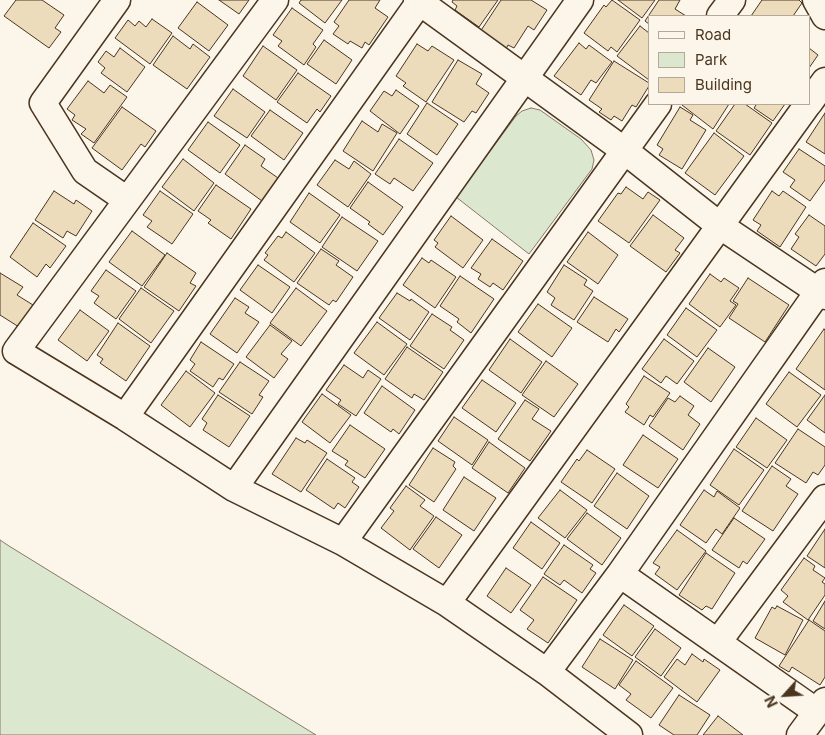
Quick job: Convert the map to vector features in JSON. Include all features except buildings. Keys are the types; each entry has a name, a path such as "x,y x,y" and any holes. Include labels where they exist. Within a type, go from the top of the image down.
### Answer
{"street":[{"path":"118,0 43,103 85,171 127,200"},
{"path":"275,0 16,351 125,417 234,488 343,542 447,603 547,672 629,735"},
{"path":"234,488 580,0"},
{"path":"721,15 732,0"},
{"path":"816,0 825,16"},
{"path":"125,417 419,1 625,151 719,225 823,290 620,574 547,672"},
{"path":"810,100 825,81"},
{"path":"343,542 657,105"},
{"path":"447,603 807,105"},
{"path":"718,642 825,498"},
{"path":"620,574 718,642 821,707 800,735"}],"green space":[{"path":"531,108 540,110 581,139 591,150 594,160 592,169 529,254 456,197 516,116 522,111"},
{"path":"0,540 9,546 316,735 0,735"}]}
